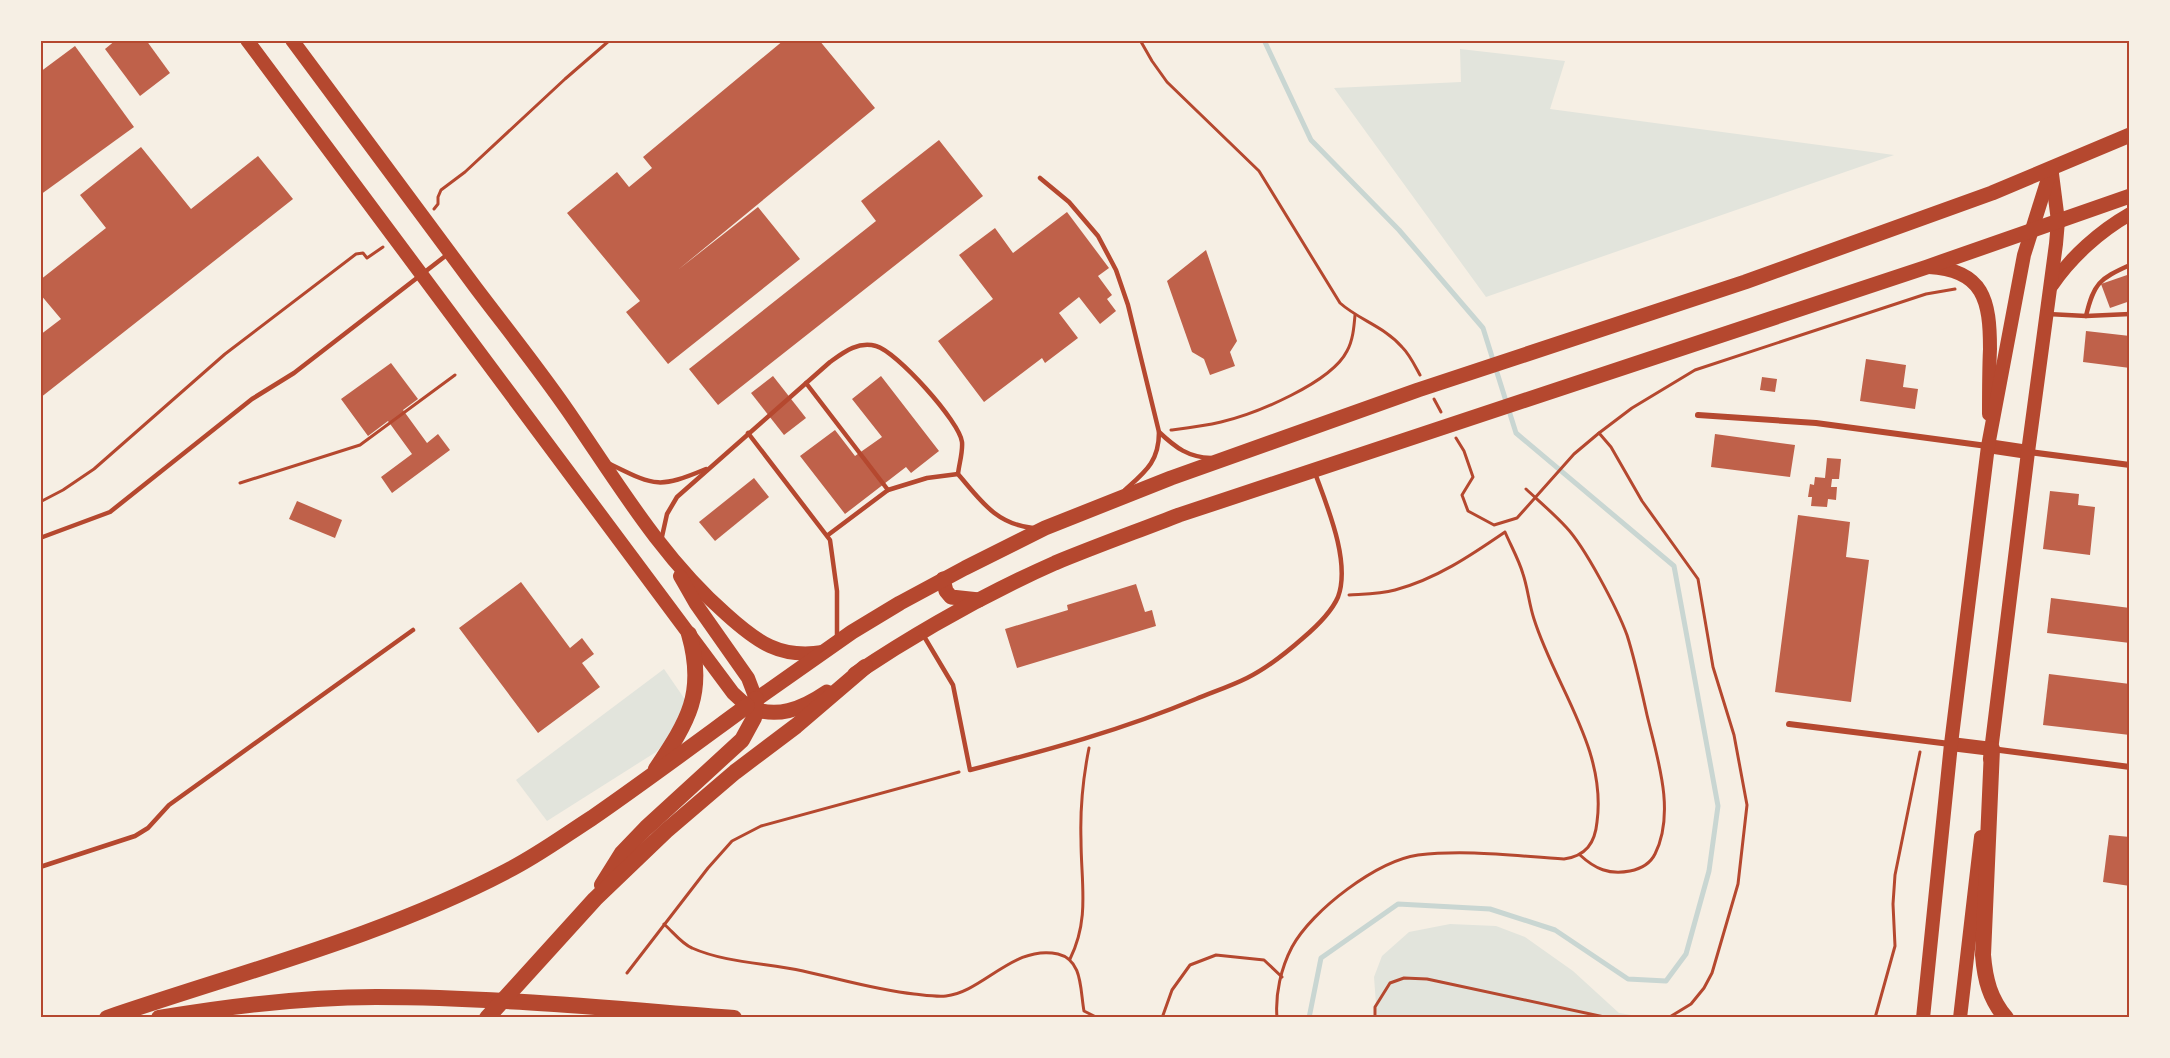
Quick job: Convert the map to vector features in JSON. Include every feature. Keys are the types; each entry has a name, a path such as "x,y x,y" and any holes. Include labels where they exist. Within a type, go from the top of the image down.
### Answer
{"highway":[{"path":"107,1017 321,949 446,900 507,872 540,853 651,777 829,648 943,579 1045,528 1228,457 1418,390 1745,282 1997,191 2130,135"},
{"path":"753,705 781,713 799,708 921,632 979,600 1077,554 1179,515 1927,267 2130,196"},
{"path":"943,579 946,591 951,597 979,600"},
{"path":"651,777 680,734 693,704 695,666 689,633"},
{"path":"487,1017 595,899 687,813 865,667"},
{"path":"595,899 604,880 622,853 668,806 742,740 753,705"},
{"path":"1992,749 1984,963 1988,989 1994,1002 2006,1017"},
{"path":"159,1017 308,999 374,997 472,1000 734,1017"}],"main road":[{"path":"247,40 733,693 753,705"},
{"path":"292,40 568,411 673,560 693,583 726,614 766,644 789,653 803,654 829,648"},
{"path":"1960,1017 2058,221 2051,169"},
{"path":"1923,1017 1951,744 1988,446 2024,255 2051,169"},
{"path":"2050,289 2080,252 2130,214"},
{"path":"1927,267 1948,268 1963,274 1975,283 1985,301 1990,330 1988,446"},
{"path":"1988,446 2028,452"},
{"path":"673,560 696,604 751,683 753,705"},
{"path":"1951,744 1992,749"}],"street":[{"path":"1698,415 1816,423 1988,446"},
{"path":"2028,452 2130,465"},
{"path":"1789,724 1951,744"},
{"path":"1992,749 2130,767"}],"lane":[{"path":"1040,178 1069,202 1098,236 1116,270 1128,305 1160,432 1159,448 1151,464 1114,501"},
{"path":"40,538 110,512 252,399 294,373 450,252"},
{"path":"2086,316 2099,282 2107,275 2130,265"},
{"path":"2046,314 2086,316 2130,314"},
{"path":"661,543 667,514 673,502 806,382 848,349 860,345 877,346 908,367 949,418 962,440 958,474 986,506 1001,519 1021,526 1045,528"},
{"path":"806,382 888,490"},
{"path":"1160,432 1180,451 1191,456 1228,457"},
{"path":"748,433 828,535 834,558 838,615 829,648"},
{"path":"600,459 650,483 682,479 709,468"},
{"path":"921,632 953,685 970,770 1092,737 1166,712 1247,678 1283,655 1316,627 1338,596 1341,554 1333,521 1315,471"},
{"path":"828,535 888,490 927,478 958,474"},
{"path":"40,867 135,836 148,828 170,805 413,630"}],"path":[{"path":"431,211 438,204 441,190 465,172 610,40"},
{"path":"1140,40 1167,82 1258,171 1340,303 1355,315 1352,337 1347,351 1327,374 1306,387 1256,410 1222,422 1160,432"},
{"path":"40,502 94,469 225,354 356,254 363,253 368,258 385,245"},
{"path":"1532,502 1574,454 1599,433 1632,408 1695,370 1926,294 1960,289"},
{"path":"240,483 360,445 455,375"},
{"path":"1599,433 1611,447 1642,501 1698,579 1713,667 1734,735 1748,805 1738,884 1712,973 1691,1004 1668,1017"},
{"path":"1526,489 1568,529 1600,580 1626,634 1641,686 1663,793 1663,826 1655,855 1647,864 1622,873 1605,871 1594,867 1580,855"},
{"path":"1277,1017 1277,991 1292,946 1325,908 1348,888 1380,868 1415,856 1452,852 1564,859 1580,855 1587,850 1596,832 1599,804 1596,771 1574,710 1534,619 1523,574 1505,532 1461,562 1430,578 1393,591 1338,596"},
{"path":"1070,959 1082,928 1084,907 1081,840 1082,795 1092,737"},
{"path":"1875,1017 1895,946 1893,904 1895,875 1922,740"},
{"path":"627,973 708,868 732,841 761,826 843,802 970,770"},
{"path":"664,924 690,948 716,955 802,971 894,992 933,996 963,992 1017,960 1037,954 1057,954 1070,959 1078,968 1084,1011 1098,1017"},
{"path":"1162,1017 1172,990 1190,965 1216,955 1264,960 1282,976"},
{"path":"1375,1017 1375,1007 1390,983 1404,978 1427,979 1609,1017"}],"shaded area":[{"path":"1460,49 1565,61 1550,109 1894,155 1486,297 1334,88 1461,82"},
{"path":"664,669 686,701 675,732 656,752 547,821 516,780"},
{"path":"1450,924 1496,926 1525,937 1573,971 1619,1013 1644,1017 1377,1017 1374,977 1382,956 1409,932"}],"building":[{"path":"116,40 146,40 170,73 140,96 105,49"},
{"path":"784,40 819,40 875,108 679,269 758,207 800,259 668,364 626,312 640,301 567,213 617,172 629,187 652,168 643,157"},
{"path":"75,46 134,127 40,195 40,72"},
{"path":"939,140 983,196 718,405 689,369 876,221 861,201"},
{"path":"141,147 191,209 258,156 293,199 40,398 40,335 61,319 40,294 40,280 106,228 80,195"},
{"path":"1067,212 1109,268 1098,276 1112,295 1107,299 1116,311 1100,324 1079,297 1059,313 1078,338 1045,363 1042,358 984,402 938,341 993,299 959,255 995,228 1013,253"},
{"path":"1206,250 1237,341 1230,352 1235,366 1210,375 1204,359 1192,352 1167,281"},
{"path":"2130,274 2130,301 2110,308 2101,284"},
{"path":"2086,331 2130,336 2130,368 2083,362"},
{"path":"1866,359 1906,365 1903,387 1918,389 1915,409 1860,401"},
{"path":"391,363 418,399 403,410 427,443 438,434 450,450 392,493 381,477 412,454 388,421 368,436 341,399"},
{"path":"773,376 806,418 784,435 751,393"},
{"path":"881,376 939,451 911,473 906,467 845,514 800,456 835,430 855,456 882,437 852,399"},
{"path":"1762,377 1777,379 1775,392 1760,390"},
{"path":"1715,434 1795,445 1790,477 1711,467"},
{"path":"1827,458 1841,459 1839,479 1832,479 1831,487 1837,487 1836,500 1828,499 1827,507 1811,506 1812,497 1808,497 1810,484 1814,485 1815,477 1825,478"},
{"path":"754,478 769,497 715,541 699,522"},
{"path":"2050,491 2079,494 2078,505 2095,507 2090,555 2043,549"},
{"path":"297,501 342,520 335,538 289,519"},
{"path":"1798,515 1850,522 1846,557 1869,560 1851,702 1775,692"},
{"path":"521,582 570,648 582,638 594,654 582,663 600,687 538,733 459,628"},
{"path":"1136,584 1145,612 1152,610 1156,626 1017,668 1005,629 1068,610 1067,605"},
{"path":"2051,598 2130,608 2130,643 2047,633"},
{"path":"2049,674 2130,684 2130,735 2043,725"},
{"path":"2109,835 2130,837 2130,886 2103,882"}],"waterway":[{"path":"1264,40 1311,140 1399,230 1483,328 1516,433 1674,566 1718,806 1709,871 1686,954 1666,981 1628,979 1555,930 1490,909 1398,904 1321,958 1309,1018"}]}
